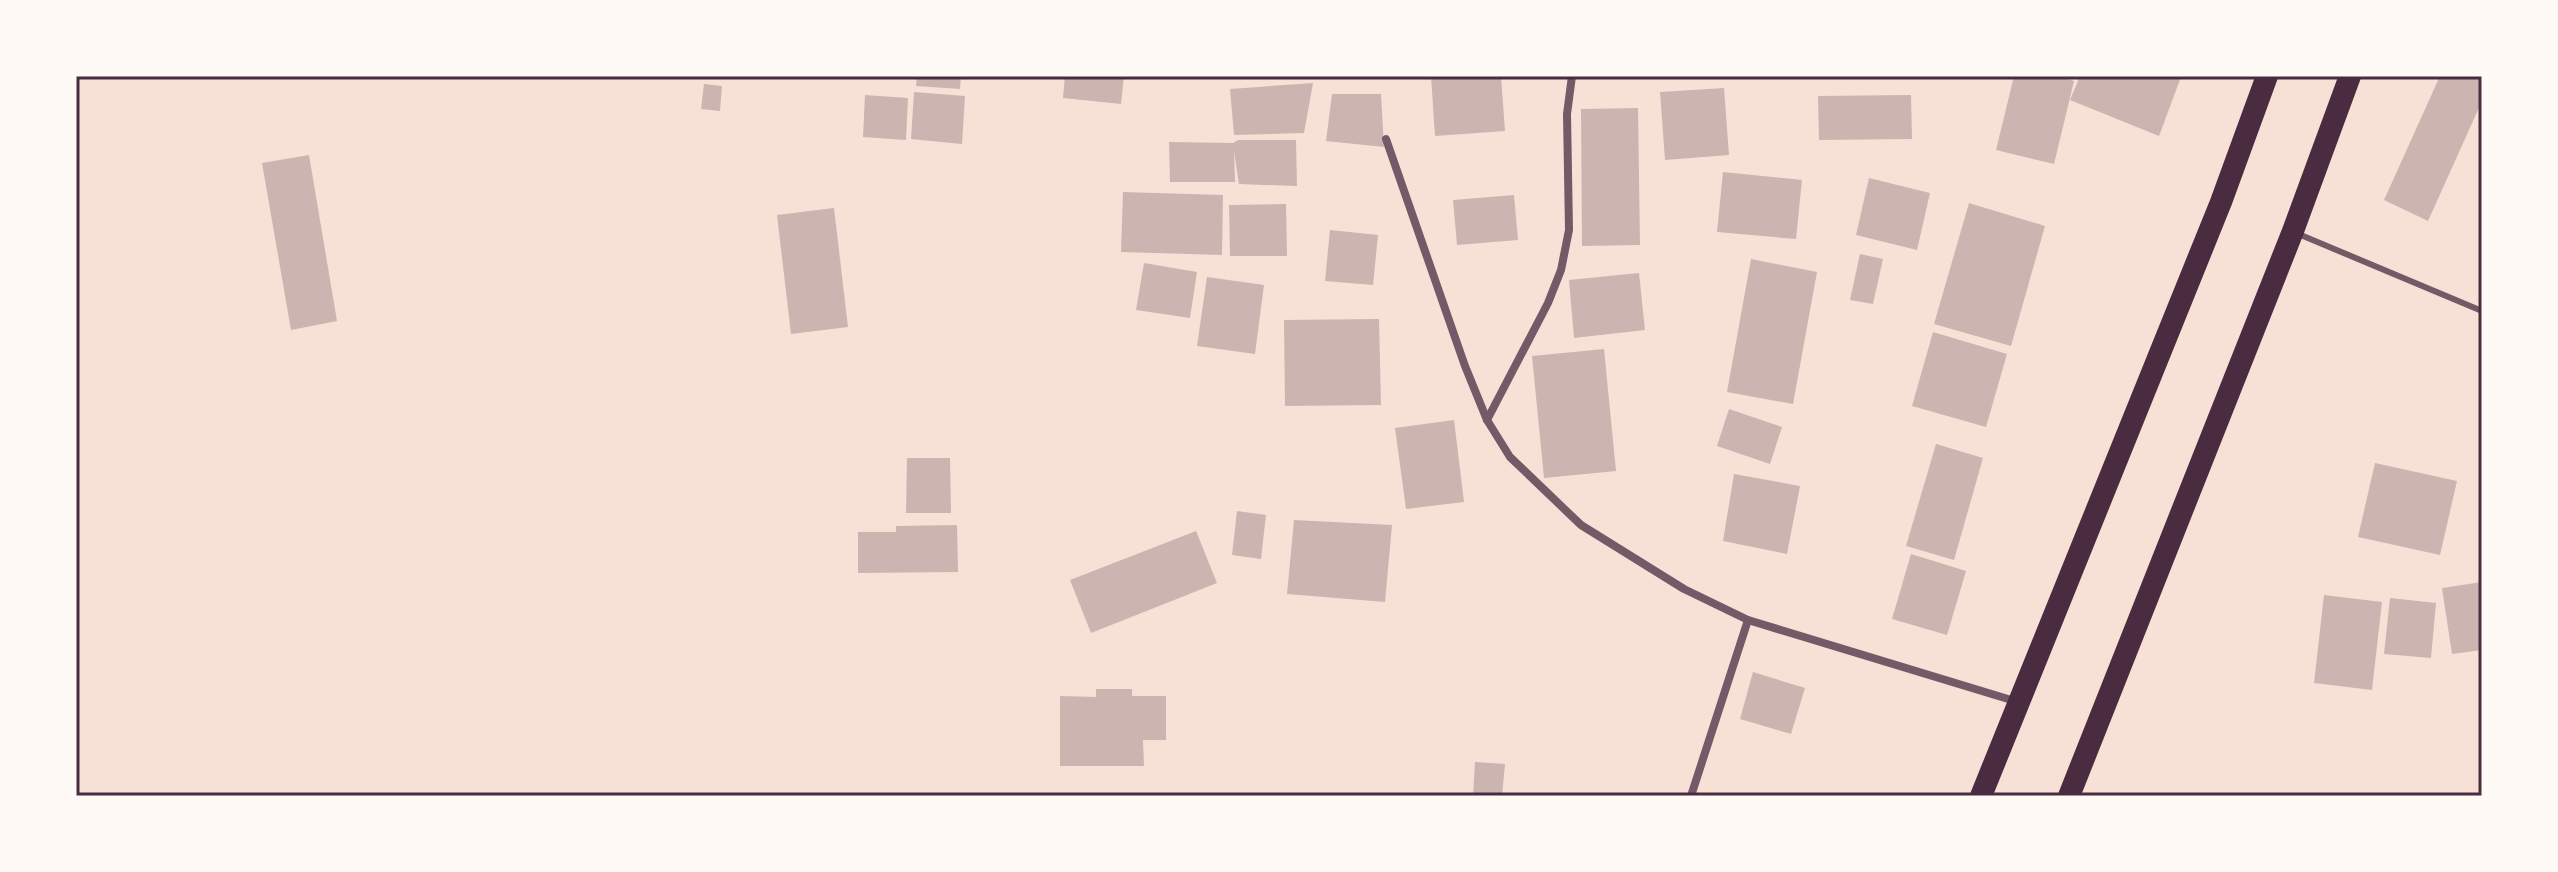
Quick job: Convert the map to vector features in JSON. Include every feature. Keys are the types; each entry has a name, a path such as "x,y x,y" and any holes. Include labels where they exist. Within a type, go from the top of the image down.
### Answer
{"highway":[{"path":"1981,796 2221,202 2267,76"},
{"path":"2069,796 2293,231 2350,76"}],"street":[{"path":"1487,420 1548,303 1561,270 1569,230 1567,114 1572,76"},
{"path":"1386,139 1465,366 1487,420 1510,457 1581,525 1684,589 1748,620 2019,702"},
{"path":"1691,796 1748,620"}],"lane":[{"path":"2293,231 2482,311"}],"building":[{"path":"917,76 961,76 960,89 916,86"},
{"path":"1065,76 1124,76 1121,104 1063,98"},
{"path":"1431,76 1501,76 1505,131 1435,136"},
{"path":"2014,76 2059,76 2074,81 2054,164 1996,150"},
{"path":"2080,76 2181,77 2159,136 2070,100"},
{"path":"2440,76 2482,76 2482,101 2428,221 2384,200"},
{"path":"1313,83 1304,133 1234,135 1230,89"},
{"path":"704,84 722,86 720,111 701,109"},
{"path":"1724,88 1729,155 1665,160 1660,92"},
{"path":"914,92 965,96 962,144 911,139"},
{"path":"1332,94 1381,94 1384,147 1326,141"},
{"path":"865,95 908,98 906,140 863,137"},
{"path":"1911,95 1912,139 1819,140 1818,96"},
{"path":"1638,108 1640,245 1582,246 1581,109"},
{"path":"1238,140 1296,140 1297,186 1239,184 1234,151 1235,182 1170,182 1169,142 1233,143"},
{"path":"309,155 337,321 291,330 262,163"},
{"path":"1723,172 1802,180 1796,239 1717,232"},
{"path":"1869,178 1930,193 1917,250 1856,235"},
{"path":"1123,192 1223,195 1222,255 1121,252"},
{"path":"1514,195 1518,240 1457,245 1453,200"},
{"path":"1969,203 2045,226 2011,346 1934,324"},
{"path":"1286,204 1287,256 1230,256 1229,205"},
{"path":"834,208 848,327 791,334 777,215"},
{"path":"1330,230 1378,235 1373,285 1325,281"},
{"path":"1860,254 1883,259 1873,304 1850,300"},
{"path":"1751,259 1817,272 1793,404 1727,392"},
{"path":"1144,263 1197,272 1190,318 1136,310"},
{"path":"1639,273 1645,330 1574,338 1569,280"},
{"path":"1207,277 1264,285 1255,354 1197,346"},
{"path":"1379,319 1381,405 1285,406 1284,320"},
{"path":"1933,332 2007,354 1986,427 1912,406"},
{"path":"1604,349 1616,471 1544,478 1532,356"},
{"path":"1729,409 1782,427 1770,464 1717,446"},
{"path":"1454,420 1464,502 1406,509 1395,428"},
{"path":"1936,444 1983,458 1954,560 1906,546"},
{"path":"907,458 950,458 951,513 906,513"},
{"path":"2375,463 2457,481 2440,555 2358,537"},
{"path":"1734,474 1800,486 1787,554 1723,541"},
{"path":"1237,511 1266,515 1261,559 1232,555"},
{"path":"1294,520 1392,525 1385,602 1287,594"},
{"path":"957,525 958,572 858,573 858,532 896,532 896,526"},
{"path":"1196,531 1217,583 1091,633 1070,580"},
{"path":"1911,554 1966,571 1947,635 1892,619"},
{"path":"2482,582 2482,650 2452,654 2442,588"},
{"path":"2324,595 2382,602 2372,690 2314,683"},
{"path":"2390,598 2436,603 2431,658 2384,654"},
{"path":"1753,672 1805,688 1791,734 1740,719"},
{"path":"1096,689 1132,689 1132,696 1166,696 1166,740 1143,740 1144,766 1060,766 1060,696 1096,697"},
{"path":"1475,762 1505,764 1502,796 1473,796"}]}
